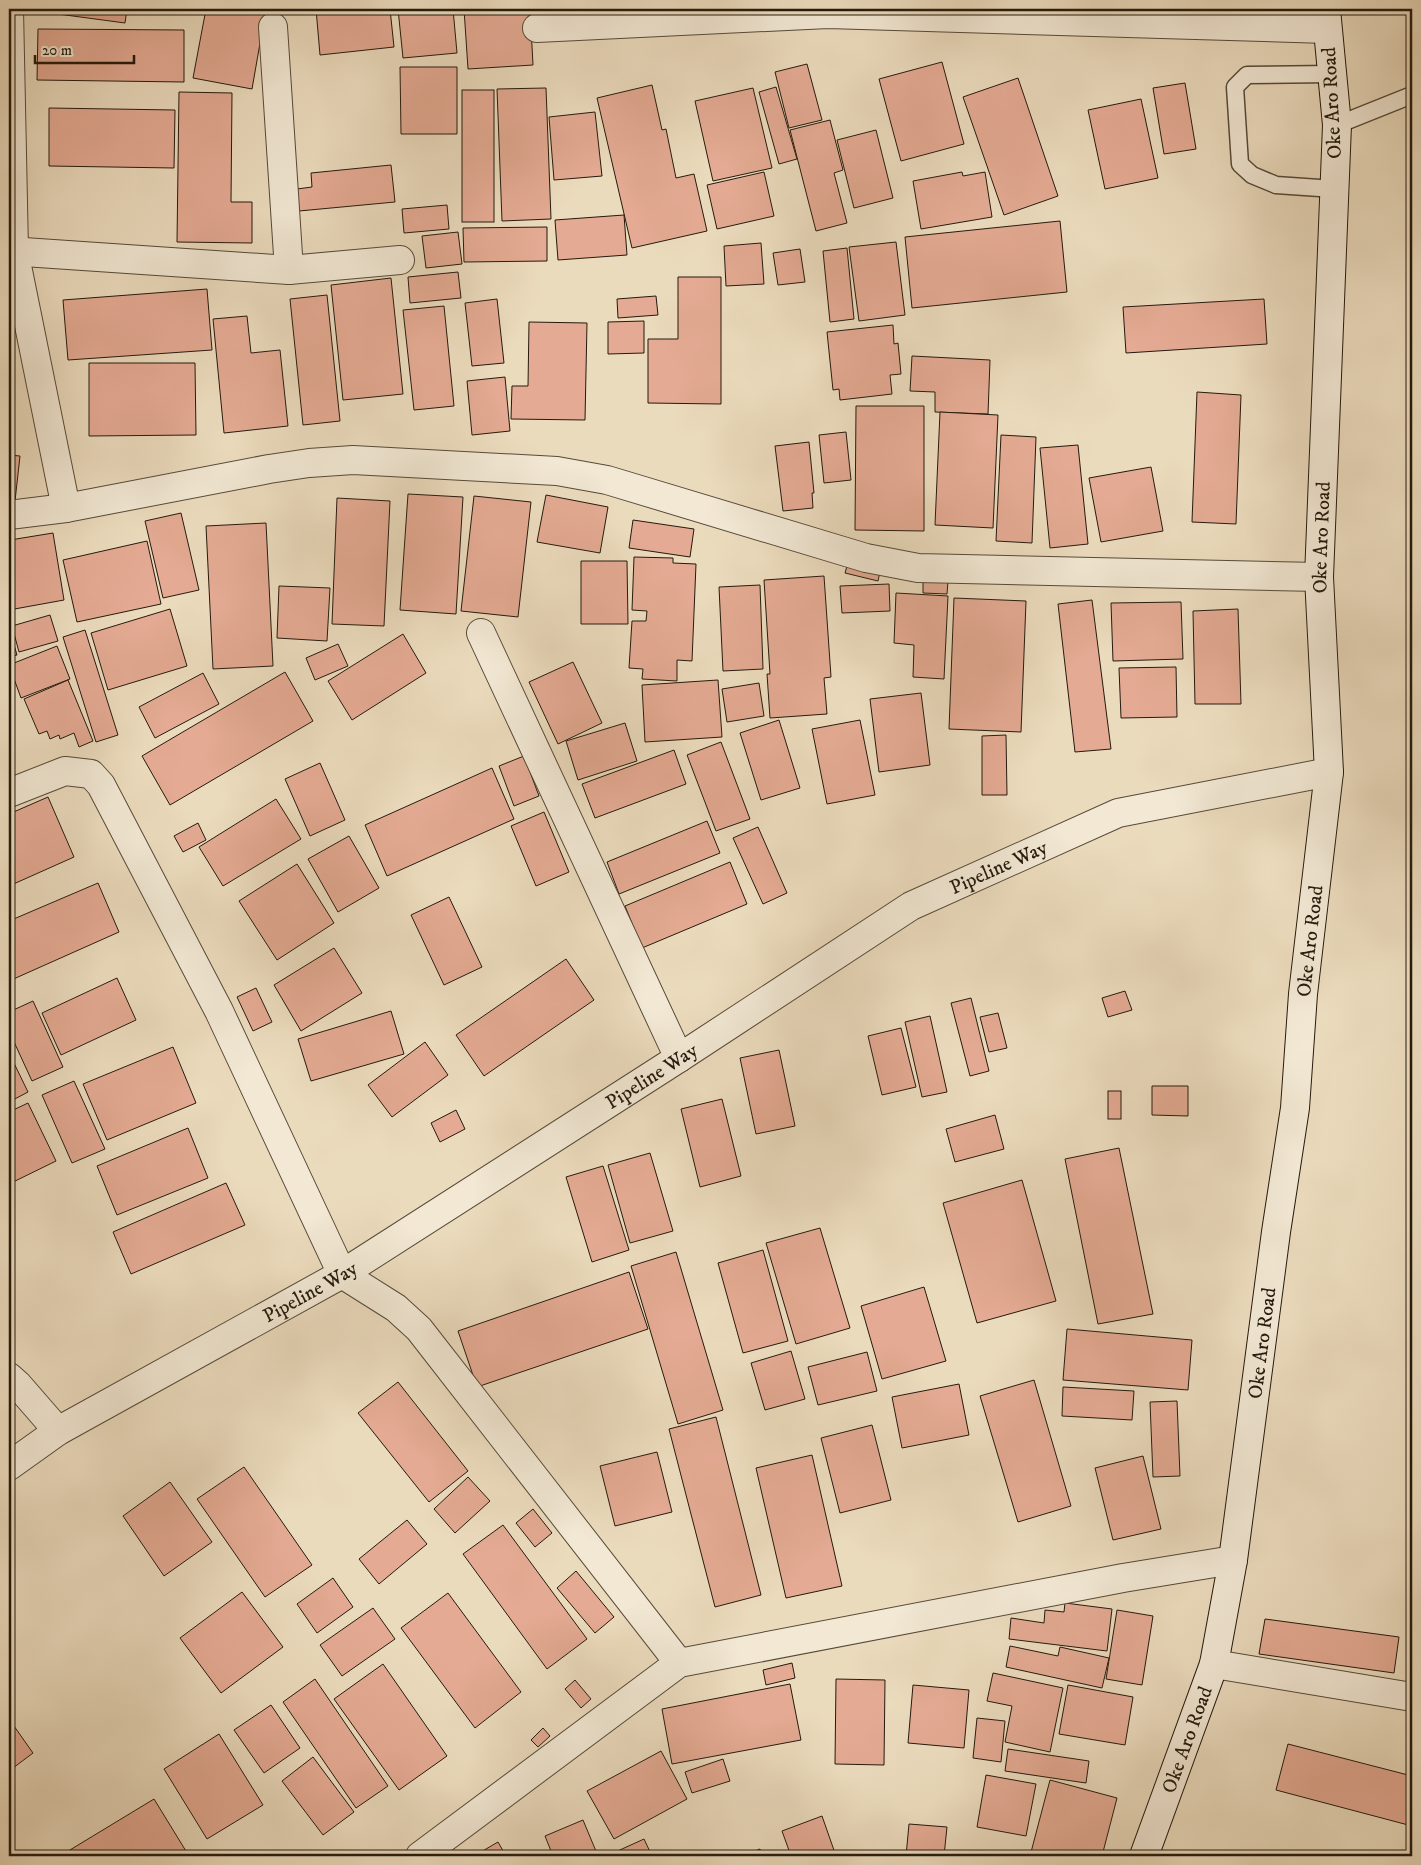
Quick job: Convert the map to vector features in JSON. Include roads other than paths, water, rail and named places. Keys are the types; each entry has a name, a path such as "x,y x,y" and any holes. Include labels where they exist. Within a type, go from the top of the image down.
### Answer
{"street":[{"path":"10,9 12,251 66,508"},
{"path":"537,28 828,14 1326,19"},
{"name":"Oke Aro Road","path":"1144,1856 1214,1664 1233,1560 1276,1232 1295,1108 1303,994 1328,772 1319,576 1337,125 1326,19"},
{"path":"273,27 289,270"},
{"path":"12,251 289,270 400,260"},
{"path":"9,515 66,508 269,469 310,463 353,460 557,470 607,480 866,558 918,568 1319,576"},
{"path":"481,633 680,1058"},
{"path":"9,793 64,771 91,774 101,785 219,1011 342,1274 396,1308 419,1329 679,1663"},
{"name":"Pipeline Way","path":"9,1466 58,1430 342,1274 680,1058 911,906 1118,813 1328,772"},
{"path":"9,1377 58,1430"},
{"path":"420,1856 679,1663 1113,1580 1233,1560"},
{"path":"1214,1664 1412,1697"}],"lane":[{"path":"1332,74 1247,75 1235,87 1240,164 1252,175 1276,185 1334,189"},
{"path":"1337,125 1412,95"}]}
